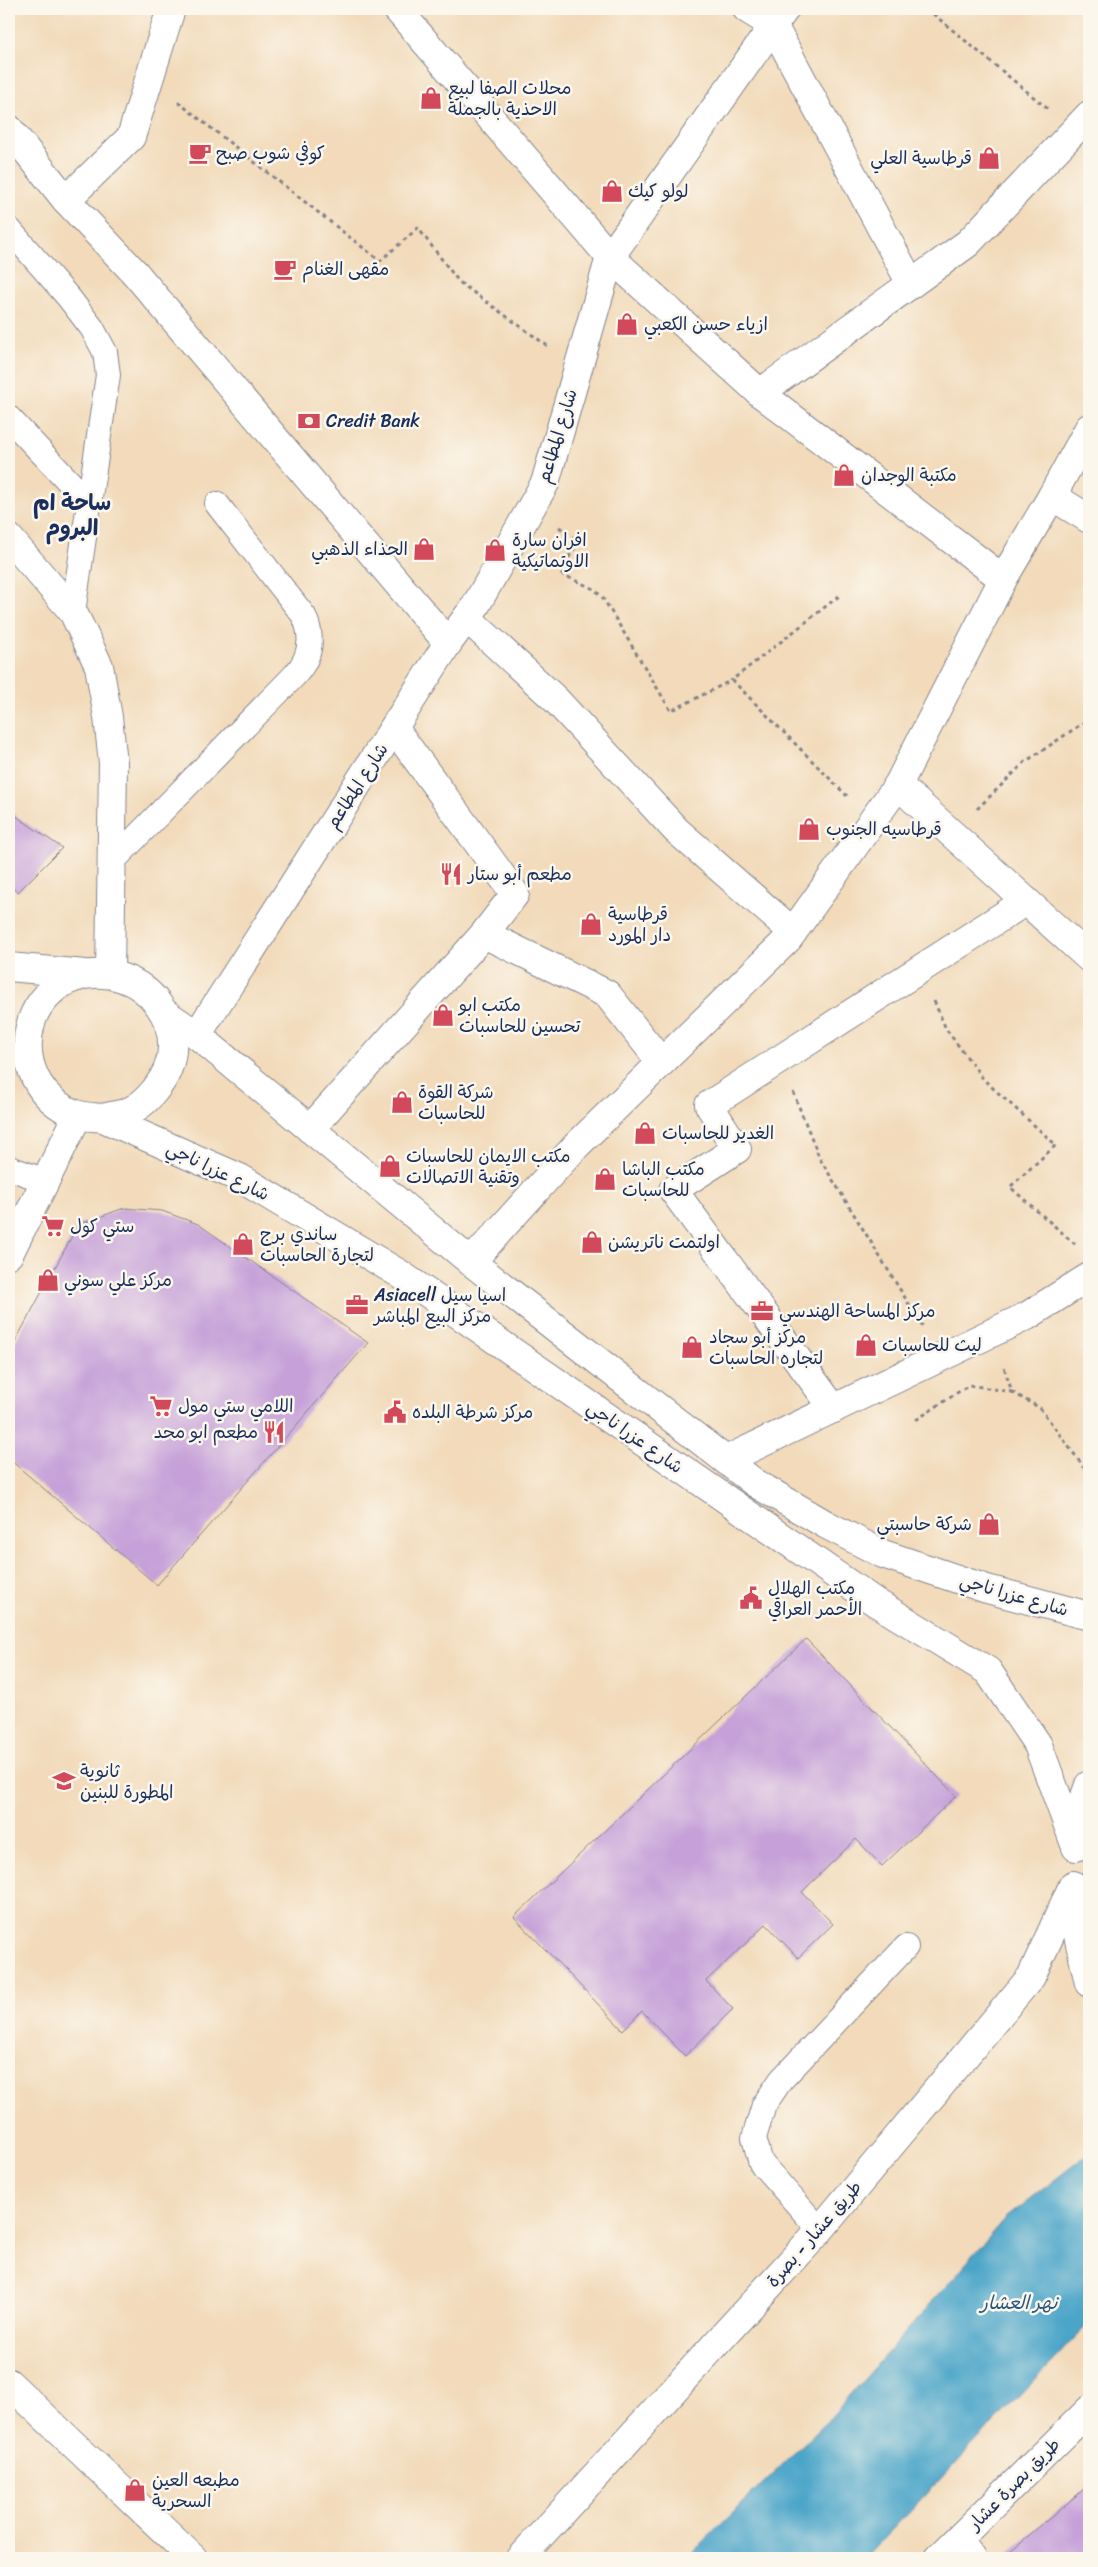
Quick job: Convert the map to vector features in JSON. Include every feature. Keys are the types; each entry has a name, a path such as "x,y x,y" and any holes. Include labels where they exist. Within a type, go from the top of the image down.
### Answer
{"street":[{"path":"66,200 131,137 171,9"},
{"path":"397,9 610,257 760,393 1002,579"},
{"path":"747,9 779,17 910,284"},
{"name":"شارع المطاعم","path":"197,1035 448,643 467,618 545,483 610,257 779,17"},
{"path":"760,393 968,243 1082,123"},
{"path":"9,129 66,200 134,273 448,643"},
{"path":"471,1262 576,1146 793,932 898,785 1002,579 1052,496 1089,428"},
{"path":"1052,496 1089,520"},
{"path":"9,538 73,612 99,666 108,717 113,763 112,862 98,973"},
{"path":"467,618 556,700 676,830 793,932"},
{"path":"310,1129 484,934 515,894 394,728"},
{"path":"898,785 1089,958"},
{"path":"834,1409 673,1190 737,1149 709,1105 1026,901"},
{"path":"484,934 607,994 662,1062"},
{"path":"9,967 98,973 132,981 151,994 164,1013 172,1036 171,1060 162,1082 147,1100 126,1113 90,1116 61,1107 46,1095 36,1080 28,1059 27,1036 33,1014 46,995 64,981 98,973"},
{"name":"شارع عزرا ناجي","path":"164,1013 197,1035 471,1262 755,1483 883,1554 987,1589 1089,1616"},
{"path":"9,1071 36,1080"},
{"path":"9,1254 46,1181 90,1116"},
{"name":"شارع عزرا ناجي","path":"90,1116 240,1178 400,1274 875,1602 988,1671 1038,1745 1076,1847"},
{"path":"726,1460 993,1333 1085,1287"},
{"path":"1089,1785 1078,1816 1072,1909 1089,1983"},
{"name":"طريق عشار - بصرة","path":"520,2558 820,2230 1031,1978 1074,1885"},
{"path":"9,2383 193,2558"},
{"name":"طريق بصرة عشار","path":"956,2552 1089,2410"}],"lane":[{"path":"9,229 69,298 92,328 105,352 108,375 73,612"},
{"path":"9,418 90,502"},
{"path":"112,862 294,676 303,666 308,654 311,641 309,628 304,616 217,504"},
{"path":"9,1168 46,1181"},
{"path":"820,2230 761,2163 754,2138 759,2121 764,2105 781,2080 906,1947"}],"path":[{"path":"927,9 1082,123"},
{"path":"148,78 380,261 418,228 459,282 578,368"},
{"path":"531,507 580,541 559,573 594,589 603,598 671,711 732,680 839,596"},
{"path":"732,680 872,822"},
{"path":"952,833 1025,762 1089,719"},
{"path":"921,968 946,1029 984,1080 1056,1145 1010,1187 1082,1250"},
{"path":"780,1059 820,1159 942,1357"},
{"path":"993,1333 1012,1392"},
{"path":"916,1420 969,1385 1012,1392 1040,1408 1089,1474"}],"water":[{"name":"نهر العشار","path":"1089,2153 1089,2323 865,2558 687,2558 831,2417 1006,2218"}],"building":[{"path":"9,811 62,848 18,892 9,886"},
{"name":"اللامي ستي مول","path":"124,1208 162,1211 198,1224 368,1343 157,1585 9,1459 9,1353 78,1225"},
{"path":"806,1639 956,1796 882,1866 856,1839 802,1892 833,1924 798,1958 766,1924 706,1981 733,2009 685,2056 642,2011 623,2030 514,1917"},
{"path":"1089,2485 1089,2558 1002,2558"}],"place":[{"name":"محلات الصفا لبيع الاحذية بالجملة","path":"431,98"},
{"name":"كوفي شوب صبح","path":"200,153"},
{"name":"قرطاسية العلي","path":"989,158"},
{"name":"لولو كيك","path":"612,191"},
{"name":"مقهى الغنام","path":"285,269"},
{"name":"ازياء حسن الكعبي","path":"627,324"},
{"name":"Credit Bank","path":"309,421"},
{"name":"مكتبة الوجدان","path":"844,475"},
{"name":"الحذاء الذهبي","path":"424,549"},
{"name":"افران سارة الاوتماتيكية","path":"495,550"},
{"name":"قرطاسيه الجنوب","path":"809,829"},
{"name":"مطعم أبو ستار","path":"451,874"},
{"name":"قرطاسية دار المورد","path":"591,924"},
{"name":"مكتب ابو تحسين للحاسبات","path":"443,1015"},
{"name":"شركة القوة للحاسبات","path":"402,1102"},
{"name":"الغدير للحاسبات","path":"645,1133"},
{"name":"مكتب الايمان للحاسبات وتقنية الاتصالات","path":"390,1166"},
{"name":"مكتب الباشا للحاسبات","path":"605,1179"},
{"name":"ستي كول","path":"53,1226"},
{"name":"اولتمت ناتريشن","path":"592,1242"},
{"name":"ساندي برج لتجارة الحاسبات","path":"243,1244"},
{"name":"مركز علي سوني","path":"48,1280"},
{"name":"Asiacell اسيا سيل مركز البيع المباشر","path":"357,1305"},
{"name":"مركز المساحة الهندسي","path":"762,1311"},
{"name":"ليث للحاسبات","path":"866,1345"},
{"name":"مركز أبو سجاد لتجاره الحاسبات","path":"692,1347"},
{"name":"اللامي ستي مول","path":"161,1406"},
{"name":"مركز شرطة البلده","path":"395,1412"},
{"name":"مطعم ابو محد","path":"274,1432"},
{"name":"شركة حاسبتي","path":"989,1524"},
{"name":"مكتب الهلال الأحمر العراقي","path":"751,1598"},
{"name":"ثانوية المطورة للبنين","path":"64,1781"},
{"name":"مطبعه العين السحرية","path":"135,2490"}],"district":[{"name":"ساحة ام البروم","path":"72,514"}]}
